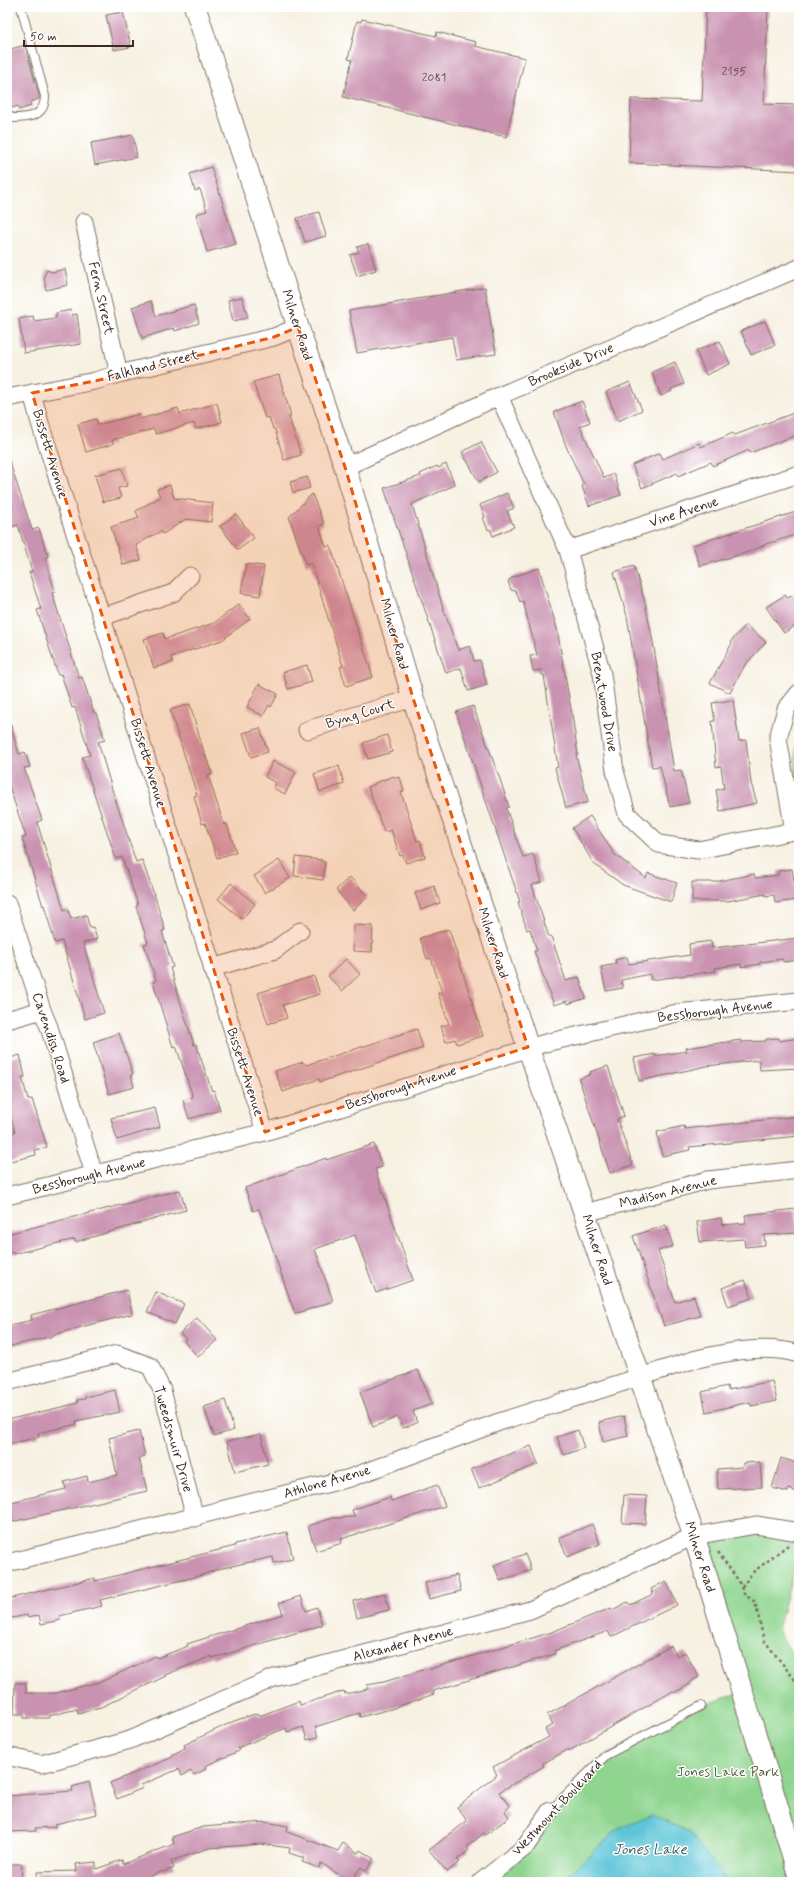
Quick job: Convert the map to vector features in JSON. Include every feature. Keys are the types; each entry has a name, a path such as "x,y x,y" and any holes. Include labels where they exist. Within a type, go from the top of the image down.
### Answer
{"street":[{"name":"Milner Road","path":"195,7 298,327 345,467 413,698 528,1048 694,1536 799,1876"},
{"name":"Fern Street","path":"84,222 119,374"},
{"name":"Brookside Drive","path":"345,467 499,396 799,268"},
{"name":"Falkland Street","path":"7,398 95,381 274,337 298,327"},
{"name":"Bissett Avenue","path":"32,393 40,423 265,1132"},
{"name":"Brentwood Drive","path":"499,396 568,550 602,674 615,771 627,814 659,844 698,850 796,836"},
{"name":"Vine Avenue","path":"568,550 799,474"},
{"path":"102,617 173,593 190,576"},
{"path":"796,836 778,738 786,708 799,693"},
{"name":"Byng Court","path":"308,730 413,698"},
{"name":"Cavendish Road","path":"7,903 49,1027 94,1174"},
{"path":"212,968 275,950 300,931"},
{"name":"Bessborough Avenue","path":"7,1196 265,1132 528,1048 677,1013 799,1001"},
{"path":"7,1020 42,1010"},
{"name":"Madison Avenue","path":"585,1213 708,1180 799,1170"},
{"name":"Athlone Avenue","path":"7,1563 195,1518 350,1478 499,1422 693,1360 726,1352 750,1350 773,1350 799,1354"},
{"name":"Tweedsmuir Drive","path":"7,1382 116,1354 150,1366 162,1390 195,1518"},
{"name":"Alexander Avenue","path":"7,1756 41,1764 130,1740 274,1678 530,1610 694,1536 756,1525 796,1536"},
{"name":"Westmount Boulevard","path":"480,1882 525,1847 550,1811"}],"lane":[{"path":"9,116 32,115 40,112 45,105 45,96 21,7"},
{"name":"Westmount Boulevard","path":"550,1811 606,1755 701,1706"}],"path":[{"path":"796,836 799,859"},
{"path":"741,1588 752,1573 796,1536"},
{"path":"718,1551 738,1580 744,1594 755,1602 764,1640 795,1680 799,1682"}],"highlighted area":[{"path":"298,327 345,467 413,698 528,1047 265,1132 32,393 95,381 274,337"}],"green space":[{"path":"799,714 799,784 795,770 797,717"},
{"name":"Jones Lake Park","path":"756,1525 799,1532 799,1549 778,1630 799,1666 799,1882 728,1882 724,1877 618,1829 560,1882 481,1882 606,1755 701,1706 742,1692 694,1536"}],"water":[{"name":"Jones Lake","path":"652,1815 689,1832 728,1882 560,1882 618,1829"}],"building":[{"path":"706,7 768,7 764,104 799,105 799,171 629,163 631,99 702,101"},
{"path":"123,12 131,47 114,50 106,15"},
{"path":"362,19 436,36 437,32 476,42 475,46 525,58 506,137 343,97 352,60 348,59 357,21 361,22"},
{"path":"25,45 39,99 30,102 31,106 19,110 18,106 12,108 7,92 7,50"},
{"path":"133,135 137,157 95,165 91,143"},
{"path":"211,167 236,244 207,252 196,214 207,211 200,189 195,191 190,174"},
{"path":"319,212 326,236 305,242 297,218"},
{"path":"368,244 376,270 357,276 350,255 359,252 357,247"},
{"path":"65,269 68,285 46,290 44,276 47,270 52,272"},
{"path":"485,287 496,354 456,360 452,337 357,353 349,311"},
{"path":"242,297 248,318 233,321 228,300"},
{"path":"151,301 156,316 194,305 199,323 175,331 174,328 142,338 132,307"},
{"path":"71,310 72,315 77,314 81,344 24,353 19,319 33,316 34,321 56,318 56,313"},
{"path":"765,321 775,345 751,355 741,331"},
{"path":"720,341 730,364 706,375 696,351"},
{"path":"675,362 684,384 671,389 672,391 661,396 652,372"},
{"path":"279,375 291,416 289,417 301,455 284,460 275,429 273,429 269,417 265,418 253,382"},
{"path":"630,382 642,410 618,421 606,392"},
{"path":"582,401 590,422 580,426 604,478 614,474 621,495 589,506 582,486 584,485 566,446 554,412"},
{"path":"217,403 222,422 196,429 194,423 156,434 154,429 112,440 113,444 86,452 78,424 96,419 98,425 139,414 140,419 178,408 180,414"},
{"path":"799,411 799,434 750,453 749,450 713,466 711,462 678,476 677,473 642,488 632,465 660,453 663,459 699,443 701,447 733,433 735,435"},
{"path":"481,442 497,472 479,482 462,452"},
{"path":"7,460 9,460 32,530 39,528 48,557 45,558 55,592 52,593 79,678 82,677 105,740 98,742 112,789 136,862 142,860 156,900 165,930 162,931 173,967 170,968 194,1045 196,1044 220,1110 189,1119 183,1100 193,1097 176,1046 173,1047 153,982 156,980 144,944 148,943 136,906 138,905 122,857 116,859 82,757 90,755 75,707 72,708 61,674 58,675 37,610 41,609 29,572 32,572 18,525 11,527 7,513"},
{"path":"446,464 455,485 412,504 443,608 458,650 470,646 474,661 480,660 487,685 468,691 461,668 446,673 384,488 421,476 420,474 437,466 438,468"},
{"path":"122,468 127,486 118,488 121,498 103,502 95,475"},
{"path":"307,477 310,488 293,493 290,482"},
{"path":"170,485 174,498 213,503 211,522 186,519 163,534 161,531 136,545 141,560 123,565 111,527 139,518 136,511 160,497 157,489"},
{"path":"507,493 514,508 507,511 514,527 493,536 490,529 488,530 480,505"},
{"path":"312,494 324,524 319,526 326,547 330,545 373,677 346,686 340,667 343,666 311,563 306,565 289,517"},
{"path":"799,511 799,534 766,544 752,551 700,566 693,545"},
{"path":"236,514 254,538 238,550 220,526"},
{"path":"246,564 264,566 260,596 241,593"},
{"path":"634,566 645,603 653,642 674,771 681,770 689,803 670,807 660,766 652,767 627,616 614,572"},
{"path":"539,568 557,629 573,721 578,755 576,755 588,802 566,808 555,768 558,767 544,675 542,675 541,670 533,671 530,656 537,655 523,601 520,602 516,591 511,590 508,581 513,577"},
{"path":"799,593 799,623 784,633 766,607 785,595 787,598"},
{"path":"239,604 250,619 222,640 171,657 173,662 154,668 144,639 163,633 165,639 214,623"},
{"path":"746,625 766,642 745,665 730,693 710,683 732,643 731,641"},
{"path":"307,665 312,682 288,689 283,672"},
{"path":"259,684 278,694 271,707 269,705 263,716 247,707"},
{"path":"733,700 739,741 746,740 751,783 757,803 720,811 716,790 724,788 721,766 716,767 712,721 715,721 712,703"},
{"path":"190,704 212,774 208,775 224,825 227,824 236,852 217,858 205,823 202,824 194,796 197,795 170,710"},
{"path":"473,706 500,779 509,807 506,808 523,857 533,854 542,882 532,885 549,937 551,936 566,981 579,977 586,998 568,1004 567,1001 554,1005 534,951 537,951 530,929 527,930 518,902 520,902 456,712"},
{"path":"10,723 19,754 25,752 30,767 24,768 42,820 37,822 64,910 68,909 71,919 86,915 90,928 93,927 97,939 83,943 104,1013 85,1019 62,941 55,943 22,838 26,837 7,780 7,724"},
{"path":"260,728 268,752 251,757 243,733"},
{"path":"387,735 392,752 368,759 363,743"},
{"path":"273,761 296,772 285,794 273,788 276,783 265,777"},
{"path":"339,766 344,784 320,792 314,774"},
{"path":"394,776 395,778 400,777 404,791 401,792 417,841 420,840 425,857 406,863 403,855 400,856 391,830 384,832 368,787"},
{"path":"590,816 614,854 646,878 648,873 677,883 671,902 623,885 594,864 572,828"},
{"path":"296,857 322,860 322,862 325,862 323,880 294,876"},
{"path":"279,860 290,878 265,893 254,876"},
{"path":"792,869 797,900 775,903 774,895 766,896 765,894 728,901 692,901 692,882 714,882 754,874 755,878 778,875 778,871"},
{"path":"350,877 368,897 353,910 336,890"},
{"path":"231,883 255,904 242,919 218,899"},
{"path":"434,886 440,903 421,910 415,893"},
{"path":"354,925 373,926 372,952 353,951"},
{"path":"449,929 483,1036 457,1044 455,1039 446,1042 441,1026 449,1024 438,993 442,992 431,958 427,959 420,938"},
{"path":"799,938 799,960 783,962 783,959 760,962 760,964 741,967 741,964 715,968 716,971 651,980 650,974 621,980 623,988 606,991 601,967 616,964 615,960 627,957 629,964 690,955 689,944 711,941 712,948"},
{"path":"346,959 360,974 342,991 328,976"},
{"path":"314,976 320,994 283,1005 287,1018 268,1024 258,993"},
{"path":"417,1029 423,1048 320,1082 319,1079 283,1092 275,1071 303,1062 306,1065"},
{"path":"119,1033 133,1074 131,1075 134,1087 109,1094 93,1042"},
{"path":"779,1038 779,1041 799,1038 799,1068 760,1070 759,1060 707,1066 639,1081 634,1058 655,1054 655,1056 687,1051 686,1048 741,1040 741,1042 766,1041 766,1039"},
{"path":"20,1055 25,1077 22,1077 28,1100 32,1099 47,1147 35,1150 36,1155 7,1162 7,1134 15,1132 7,1103 7,1059"},
{"path":"608,1066 624,1116 617,1119 633,1165 610,1173 579,1079 591,1074 590,1072"},
{"path":"155,1108 160,1127 117,1140 111,1118"},
{"path":"799,1116 799,1136 689,1147 690,1150 662,1156 657,1132 684,1126 685,1129"},
{"path":"374,1144 382,1167 375,1169 413,1280 376,1293 355,1235 315,1249 333,1301 295,1314 259,1209 253,1211 245,1188 326,1158 326,1160"},
{"path":"180,1190 186,1210 75,1242 75,1239 13,1254 12,1252 7,1254 7,1234"},
{"path":"796,1209 798,1233 764,1235 765,1245 745,1247 744,1239 700,1242 697,1222 721,1218 722,1225 746,1223 745,1215"},
{"path":"666,1225 673,1246 658,1251 675,1302 694,1296 700,1316 664,1326 633,1236"},
{"path":"745,1280 752,1298 728,1306 722,1288"},
{"path":"127,1290 132,1314 7,1347 7,1326 32,1320 31,1315"},
{"path":"156,1292 184,1304 175,1324 147,1312"},
{"path":"197,1318 217,1340 198,1357 184,1341 186,1339 180,1333"},
{"path":"418,1370 432,1404 413,1411 417,1423 403,1428 398,1417 373,1427 360,1392"},
{"path":"772,1381 777,1401 751,1406 750,1402 706,1412 702,1392 727,1386 728,1390"},
{"path":"115,1390 120,1412 76,1421 77,1424 38,1433 39,1437 10,1444 7,1420 78,1403 77,1400 85,1399 85,1397"},
{"path":"225,1400 234,1430 214,1436 204,1407"},
{"path":"624,1416 628,1436 603,1442 599,1422"},
{"path":"578,1430 584,1448 564,1455 557,1437"},
{"path":"139,1431 145,1456 139,1458 147,1491 7,1523 7,1503 66,1489 64,1482 87,1476 88,1482 117,1475 109,1438"},
{"path":"261,1434 268,1464 235,1472 227,1441"},
{"path":"531,1446 538,1464 479,1488 471,1469"},
{"path":"781,1458 797,1463 796,1467 799,1468 799,1492 788,1489 788,1492 772,1488"},
{"path":"760,1462 762,1487 718,1489 717,1469 743,1467 743,1463"},
{"path":"437,1485 445,1506 341,1539 342,1543 316,1551 308,1526 333,1518 355,1517 352,1510 390,1497 391,1501"},
{"path":"624,1495 647,1496 645,1524 622,1523"},
{"path":"592,1524 600,1544 567,1557 559,1538"},
{"path":"287,1532 293,1559 274,1563 273,1557 218,1569 203,1575 100,1600 102,1606 59,1616 60,1620 41,1624 39,1615 28,1618 27,1615 7,1619 7,1599 95,1578 95,1581 235,1546 235,1544"},
{"path":"525,1554 531,1570 500,1581 494,1565"},
{"path":"457,1575 461,1591 429,1599 425,1583"},
{"path":"666,1581 677,1605 611,1637 608,1631 554,1651 555,1654 433,1691 434,1694 391,1709 360,1717 359,1713 315,1727 318,1737 307,1740 303,1727 287,1732 286,1728 237,1748 239,1751 205,1766 206,1769 194,1775 191,1771 182,1776 179,1769 141,1785 143,1788 117,1799 110,1783 173,1757 172,1755 185,1748 184,1745 234,1721 258,1713 259,1716 299,1701 300,1705 344,1691 345,1694 368,1689 367,1685 384,1682 426,1669 427,1670 549,1633 611,1608 612,1610 628,1602 630,1605 653,1594 651,1589"},
{"path":"385,1593 389,1610 357,1618 353,1601"},
{"path":"301,1596 306,1611 317,1607 322,1625 224,1655 212,1658 212,1656 165,1675 166,1676 101,1707 78,1713 77,1709 49,1716 49,1718 24,1718 24,1714 14,1714 15,1683 26,1683 26,1693 56,1693 103,1681 156,1656 157,1658 188,1646 187,1644 283,1614 279,1603"},
{"path":"671,1646 677,1656 685,1652 699,1677 674,1693 673,1691 569,1751 569,1749 542,1764 544,1766 499,1792 510,1806 505,1811 509,1817 486,1835 484,1833 467,1847 469,1850 457,1860 460,1862 447,1872 429,1850 467,1821 457,1807 497,1775 493,1767 549,1737 545,1729 553,1725 547,1715"},
{"path":"89,1782 97,1814 55,1824 55,1827 35,1828 36,1831 7,1832 7,1796 73,1791 72,1787"},
{"path":"265,1822 288,1826 287,1832 338,1851 343,1843 358,1853 360,1850 374,1859 366,1871 361,1867 350,1882 321,1863 319,1868 302,1862 304,1858 289,1853 290,1848 261,1844 209,1848 171,1861 174,1868 137,1882 37,1882 37,1872 77,1871 76,1864 96,1862 96,1869 122,1860 123,1864 174,1844 172,1837 203,1827"},
{"path":"7,1864 22,1864 21,1882 7,1882"}]}
